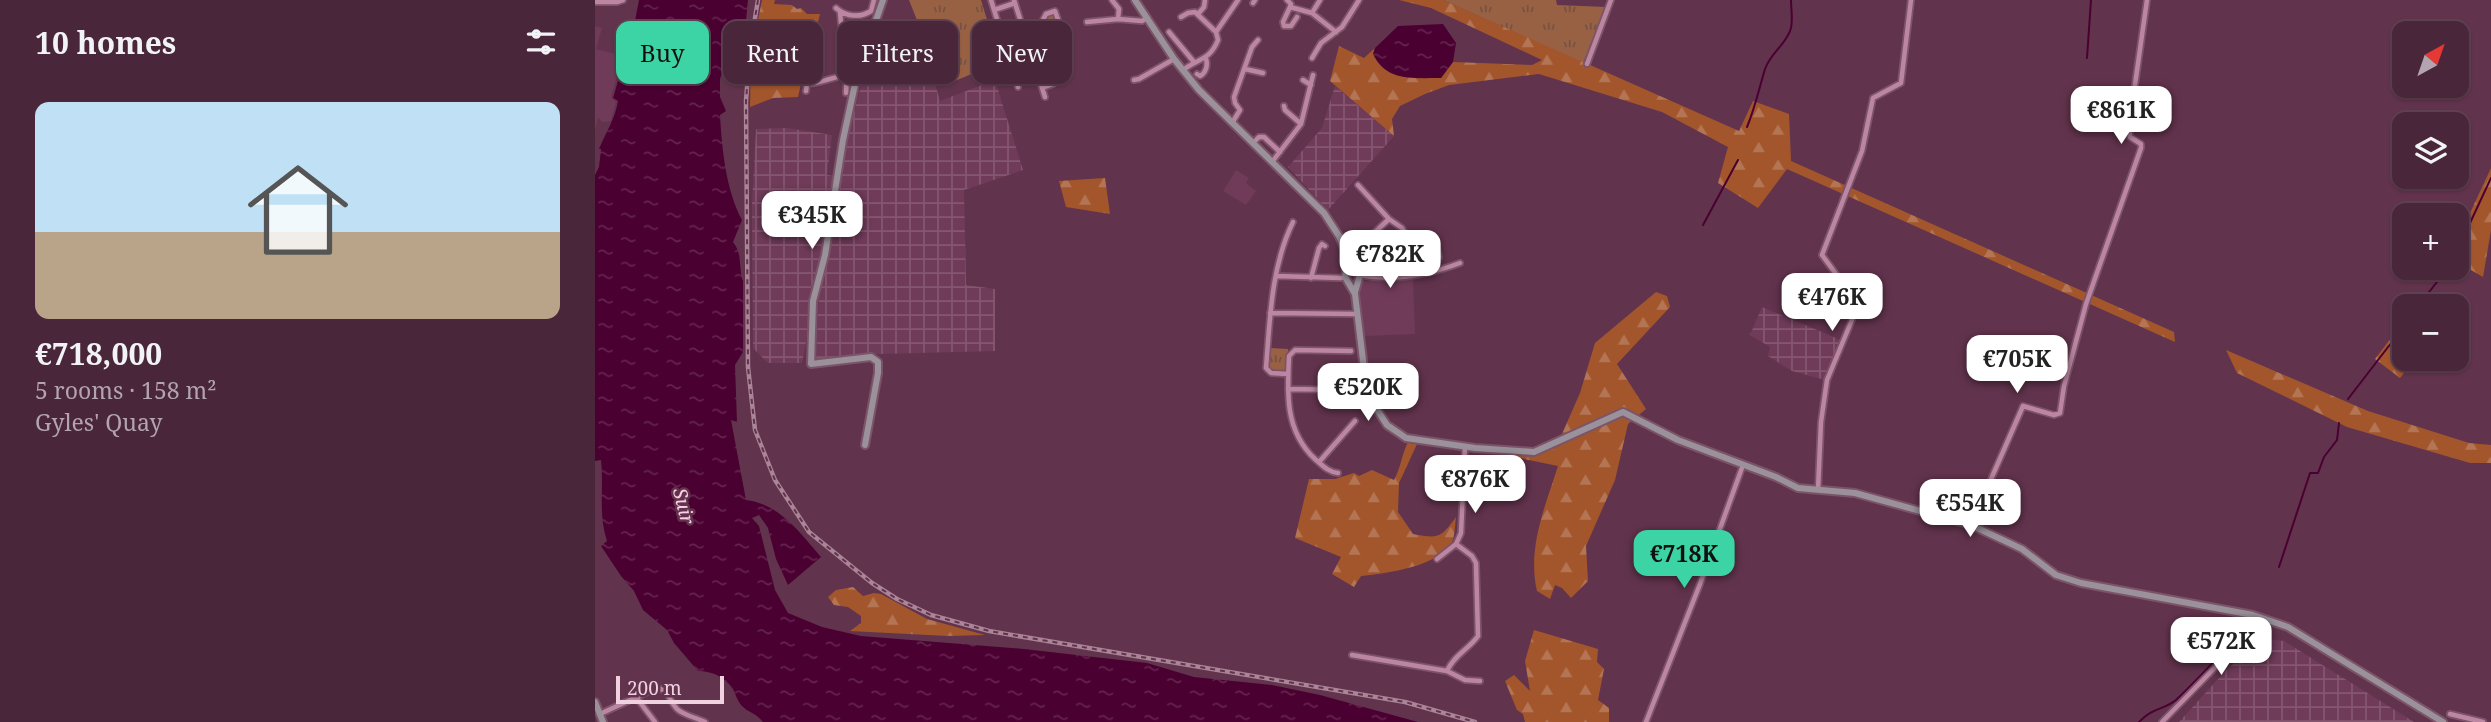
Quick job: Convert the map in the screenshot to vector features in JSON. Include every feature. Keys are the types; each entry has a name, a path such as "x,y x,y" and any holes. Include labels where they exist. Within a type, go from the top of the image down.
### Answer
{"street":[{"path":"595,2 623,0"},
{"path":"839,21 838,10 855,16 865,15 871,11 874,0"},
{"path":"875,21 883,0"},
{"path":"991,0 998,21"},
{"path":"1112,0 1119,9 1118,19"},
{"path":"1135,0 1182,71 1231,124 1324,213 1339,236 1350,270 1357,280 1355,293 1365,377 1372,402 1387,425 1406,438 1465,447 1534,452 1623,412 1678,440 1798,488 1855,493 1971,525 2022,550 2056,575 2081,583 2253,615 2288,627 2443,722"},
{"path":"1198,14 1204,7 1205,0"},
{"path":"1216,32 1238,0"},
{"path":"1280,28 1290,7 1287,0"},
{"path":"1312,13 1320,0"},
{"path":"1312,58 1321,43 1342,27 1359,0"},
{"path":"1587,64 1611,0"},
{"path":"1818,490 1821,422 1827,380 1854,315 1839,278 1822,255 1866,137 1873,98 1901,83 1911,0"},
{"path":"1971,525 2023,406 2054,415 2060,413 2064,386 2086,304 2141,148 2141,144 2130,137 2129,127 2147,0"},
{"path":"994,10 1014,2 1021,21"},
{"path":"1290,7 1312,13 1336,32"},
{"path":"1055,11 1063,34 1053,37 1045,34 1025,34 1042,22 1046,14 1055,11"},
{"path":"1181,17 1191,12 1198,14 1219,36 1217,44 1206,59 1194,62 1182,71"},
{"path":"1283,22 1284,26 1289,27 1297,17"},
{"path":"1087,22 1147,19"},
{"path":"1169,32 1194,62"},
{"path":"1231,124 1240,113 1234,97 1252,47 1258,40"},
{"path":"1133,80 1174,59"},
{"path":"1197,74 1200,76 1205,72 1206,59"},
{"path":"1245,69 1263,73"},
{"path":"1272,162 1301,124 1313,75"},
{"path":"806,91 807,84 820,83 837,76"},
{"path":"1303,80 1311,85"},
{"path":"846,84 846,93"},
{"path":"853,84 825,255 813,301 811,364 871,357 878,362 865,445"},
{"path":"1017,84 1018,88"},
{"path":"1041,84 1045,97"},
{"path":"1042,88 1053,84"},
{"path":"1284,106 1301,124"},
{"path":"1256,140 1264,137 1280,152"},
{"path":"1358,185 1389,219 1402,228 1406,239 1401,262 1402,277"},
{"path":"1371,236 1389,219"},
{"path":"1288,374 1267,371 1270,313 1276,276 1285,239 1293,222"},
{"path":"1406,239 1436,244 1439,257"},
{"path":"1311,278 1319,248 1322,244 1325,246"},
{"path":"1356,251 1383,269 1401,262"},
{"path":"1359,262 1363,257"},
{"path":"1350,270 1345,277 1357,280 1434,273 1460,263"},
{"path":"1276,276 1341,278"},
{"path":"1270,313 1358,314"},
{"path":"1338,473 1319,463 1293,428 1289,413 1289,356 1292,351 1350,352"},
{"path":"1288,389 1349,390"},
{"path":"1319,463 1355,421"},
{"path":"1437,559 1456,544 1461,533 1465,447"},
{"path":"1646,722 1743,465"},
{"path":"1447,671 1459,654 1471,646 1478,636 1476,563 1472,556 1456,544"},
{"path":"2162,722 2237,645 2270,621"},
{"path":"1352,655 1447,671 1465,680 1480,681"},
{"path":"600,714 656,688 668,693 677,709 705,722"},
{"path":"636,697 655,722"},
{"path":"595,702 603,722"},
{"path":"2450,713 2483,722"}],"shaded area":[{"path":"595,26 602,28 596,49 616,54 616,80 611,97 616,102 611,121 602,122 598,117 595,131"},
{"path":"861,84 935,84 940,101 985,84 996,84 1023,170 964,190 966,285 995,289 995,351 877,354 816,361 819,291 829,255 847,140"},
{"path":"1335,86 1394,136 1328,210 1288,167 1322,128"},
{"path":"787,128 832,135 827,175 834,176 823,248 809,295 808,332 802,363 768,363 753,348 752,204 756,129"},
{"path":"1236,170 1249,178 1246,183 1256,191 1246,205 1223,191"},
{"path":"1413,279 1415,334 1363,336 1357,288 1360,281"},
{"path":"1762,307 1841,340 1825,380 1792,371 1768,356 1770,347 1750,335"},
{"path":"2268,639 2284,641 2414,722 2179,722 2229,667"}],"green space":[{"path":"762,0 775,0 774,4 792,5 807,14 820,14 818,21 758,21"},
{"path":"909,0 981,0 987,21 972,21 972,74 958,80 958,21 917,21"},
{"path":"1399,0 1443,0 1739,131 1753,101 1789,114 1791,161 2174,332 2175,342 1787,169 1758,208 1718,183 1728,147 1662,112 1539,74 1449,85 1425,94 1400,106 1392,119 1394,136 1330,81 1339,46 1364,58 1375,48 1373,54 1441,78 1453,62 1532,65 1542,60 1431,8"},
{"path":"1443,0 1556,0 1557,5 1606,7 1583,63"},
{"path":"1047,15 1055,15 1056,18 1054,21 1044,21"},
{"path":"750,84 801,84 798,97 773,98 750,107"},
{"path":"2491,168 2491,230 2483,277 2469,269 2469,215"},
{"path":"1105,178 1110,214 1066,207 1059,181"},
{"path":"1656,292 1667,296 1670,307 1617,364 1646,409 1628,424 1615,480 1586,546 1588,581 1571,598 1555,585 1550,599 1537,591 1534,559 1543,512 1558,466 1505,455 1544,444 1562,434 1580,393 1595,343"},
{"path":"2392,337 2392,371 2406,371 2400,378 2375,359"},
{"path":"1270,348 1288,349 1285,372 1268,369"},
{"path":"2226,350 2368,411 2469,443 2491,445 2491,463 2470,463 2347,427 2237,373"},
{"path":"1408,442 1417,444 1399,483 1398,512 1413,534 1428,536 1442,533 1456,517 1453,540 1437,557 1412,567 1361,576 1354,587 1332,574 1341,557 1295,538 1309,479 1335,479 1354,473 1359,476 1372,470 1394,480"},
{"path":"853,587 863,596 881,594 927,619 985,635 850,631 861,623 861,616 848,607 834,605 828,597 836,590"},
{"path":"1534,630 1598,649 1597,662 1604,669 1598,700 1609,708 1609,722 1525,722 1505,681 1514,675 1530,691 1525,661"}],"water":[{"name":"Suir","path":"639,0 748,0 746,21 723,21 723,70 720,79 720,97 726,111 720,115 726,169 732,196 742,220 733,242 738,251 743,281 743,352 735,365 737,422 731,420 746,500 779,513 821,557 788,585 776,559 768,528 759,515 752,518 759,526 775,590 788,613 822,627 861,636 1024,649 1147,663 1194,677 1272,685 1320,695 1418,722 763,722 741,705 726,681 708,672 698,671 674,643 667,630 643,610 634,591 601,546 607,541 602,511 601,460 595,461 595,175 599,167 599,149 617,108 618,101 613,98 617,84 709,84 709,21 635,21"},
{"path":"1443,24 1456,43 1453,62 1441,78 1411,78 1393,74 1385,70 1373,54 1375,48 1398,26"}],"waterway":[{"path":"1747,127 1765,69 1791,28 1791,0"},
{"path":"2087,58 2091,0"},
{"path":"1703,225 1738,160"},
{"path":"2469,225 2491,178"},
{"path":"2427,294 2439,280"},
{"path":"2348,399 2392,342"},
{"path":"2279,567 2310,473 2318,473 2324,457 2337,440 2339,423"},
{"path":"2139,722 2176,700 2227,649 2261,622"}],"railway":[{"path":"758,0 750,48 746,101 748,367 755,430 775,480 809,532 872,583 897,599 931,615 989,631 1405,702 1475,722"}]}
